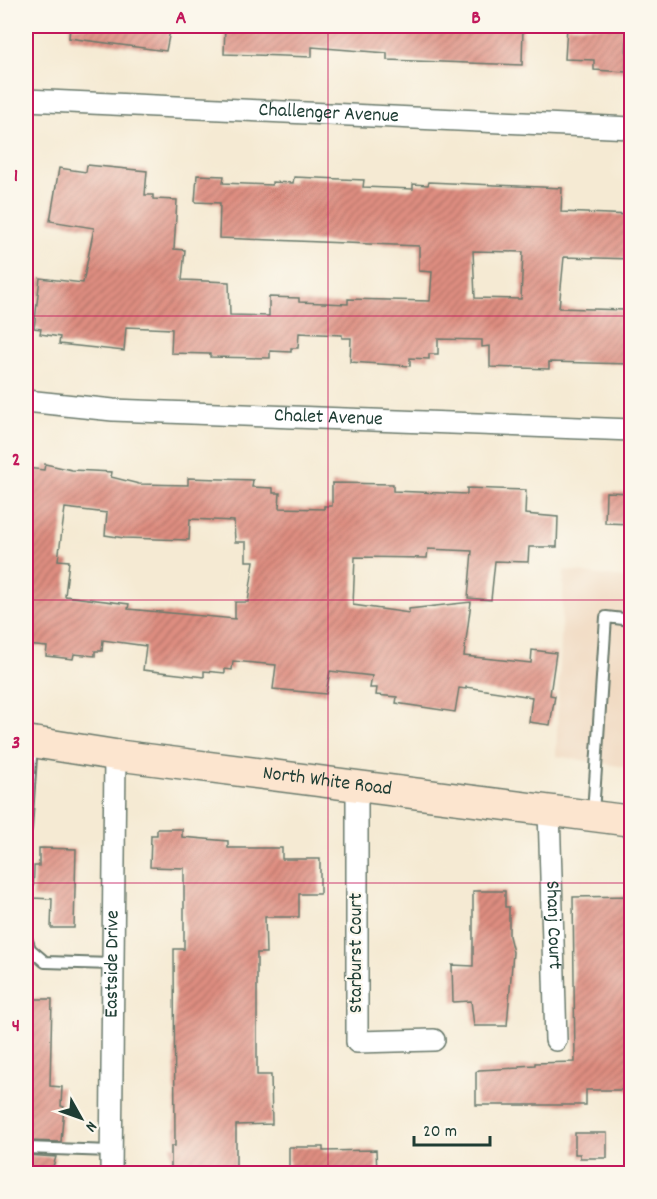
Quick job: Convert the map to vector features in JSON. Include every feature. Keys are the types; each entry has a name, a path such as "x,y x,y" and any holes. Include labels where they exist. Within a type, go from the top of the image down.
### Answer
{"main road":[{"name":"North White Road","path":"29,741 115,755 632,821"}],"street":[{"name":"Challenger Avenue","path":"26,100 632,128"},
{"name":"Chalet Avenue","path":"26,401 125,410 632,430"},
{"name":"Eastside Drive","path":"111,1173 115,755"},
{"name":"Starburst Court","path":"357,786 357,1042 434,1040"},
{"name":"Shanj Court","path":"549,811 556,1040"}],"lane":[{"path":"593,816 606,617 632,620"},
{"path":"26,830 29,741"},
{"path":"26,938 30,949 45,962 112,964"},
{"path":"26,1148 111,1151"}],"shaded area":[{"path":"564,570 631,579 631,768 556,756"}],"building":[{"path":"70,26 171,26 166,51 69,38"},
{"path":"225,26 523,26 522,65 387,60 387,53 312,47 312,57 224,54"},
{"path":"567,26 627,27 626,72 594,70 594,60 565,59"},
{"path":"87,165 147,171 145,195 153,195 153,199 177,200 174,249 185,250 182,280 229,282 230,315 269,316 269,297 299,298 299,302 348,304 348,299 430,301 432,272 419,271 419,246 219,238 220,203 195,202 197,175 224,176 223,183 272,185 272,182 293,183 294,177 364,180 363,187 413,189 413,184 428,185 429,182 562,188 561,212 632,215 632,259 564,257 559,308 624,310 623,326 632,326 632,364 549,362 549,369 490,367 490,346 482,347 482,340 438,339 438,354 429,354 429,359 410,358 410,366 350,362 351,338 342,338 342,335 299,333 298,348 291,348 291,352 270,351 270,358 210,357 210,354 171,353 172,329 126,327 124,351 59,344 60,337 40,334 41,329 34,328 40,278 83,283 94,228 50,221 59,168 86,172","holes":["473,251 523,252 521,299 475,298"]},
{"path":"45,464 72,470 112,472 111,477 139,484 188,485 188,478 253,480 252,487 273,488 273,493 280,493 279,508 324,509 324,506 332,506 332,483 393,484 393,491 467,494 467,488 526,490 525,514 558,517 557,547 529,547 528,562 495,561 491,600 468,598 472,551 428,549 427,558 355,557 353,605 409,613 409,609 471,602 464,656 531,663 532,650 556,653 550,695 555,696 550,725 529,722 532,697 466,687 466,689 459,688 455,712 396,703 397,697 376,695 377,688 370,688 372,676 330,671 326,694 273,689 276,665 233,661 232,670 225,669 225,673 204,671 204,677 143,670 146,646 103,640 102,651 95,651 95,656 74,654 73,659 46,656 47,647 26,645 26,468 44,470","holes":["65,508 107,513 105,535 124,538 189,540 190,519 234,521 235,542 246,542 246,561 254,561 248,602 235,602 235,619 128,609 129,604 65,596 69,561 58,560"]},
{"path":"606,492 632,493 632,524 605,523"},
{"path":"157,829 182,829 182,837 228,841 228,848 282,848 282,859 320,859 320,894 299,894 299,917 265,917 266,953 257,953 257,1075 271,1075 272,1124 236,1125 236,1173 171,1173 171,1146 175,1146 174,949 184,949 184,868 150,867 151,835 157,835"},
{"path":"39,848 76,849 74,928 51,928 52,899 33,898 34,866 39,866"},
{"path":"473,891 505,891 505,907 509,907 509,936 513,952 507,1026 474,1026 471,1001 453,1002 452,965 473,966"},
{"path":"632,896 632,1090 586,1090 586,1105 476,1105 476,1072 479,1070 519,1068 519,1066 535,1065 535,1063 575,1062 573,897"},
{"path":"26,999 52,999 50,1086 62,1087 61,1106 64,1107 61,1142 26,1141 28,1049 26,1049"},
{"path":"575,1133 607,1133 607,1158 580,1158 580,1154 575,1154"},
{"path":"289,1147 323,1147 323,1151 376,1150 377,1173 289,1173"},
{"path":"26,1155 56,1157 51,1173 26,1173"}]}
